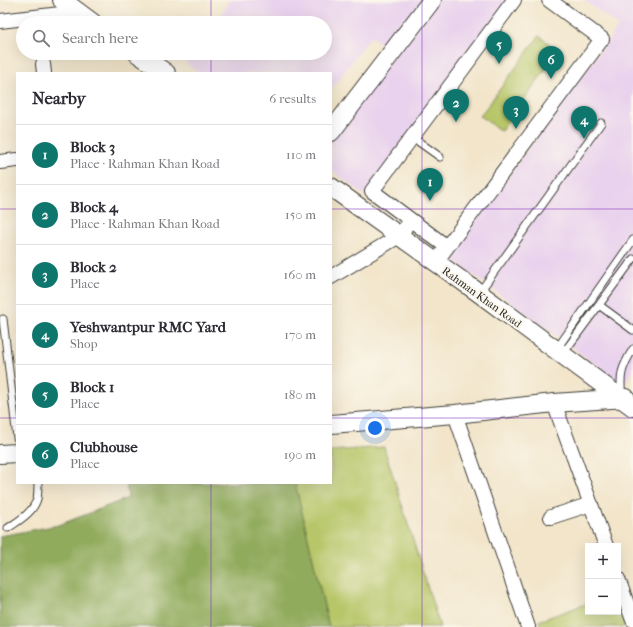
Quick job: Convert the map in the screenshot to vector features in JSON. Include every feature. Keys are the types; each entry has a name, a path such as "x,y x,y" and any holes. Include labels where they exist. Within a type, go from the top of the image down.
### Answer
{"street":[{"path":"62,0 83,16"},
{"path":"332,131 432,0"},
{"path":"359,208 514,0"},
{"path":"435,262 602,39 549,0"},
{"path":"43,16 78,12"},
{"path":"0,21 16,19"},
{"path":"147,60 165,72"},
{"path":"0,162 16,160"},
{"name":"Rahman Khan Road","path":"332,188 479,293 559,353 629,401"},
{"path":"372,191 447,247"},
{"path":"332,276 399,236 410,219"},
{"path":"332,424 455,414 554,403 629,401"},
{"path":"554,403 605,543"},
{"path":"455,414 528,627"},
{"path":"0,454 16,453"},
{"path":"551,517 591,504"},
{"path":"621,587 633,620"}],"lane":[{"path":"479,293 601,123"},
{"path":"412,137 440,157"},
{"path":"559,353 633,240"},
{"path":"559,353 599,305 633,259"},
{"path":"599,305 633,330"},
{"path":"3,319 16,430"},
{"path":"629,401 620,381 621,371 633,349"},
{"path":"8,528 26,515 32,508 37,499 38,484"}],"shaded area":[{"path":"231,0 509,0 366,196 332,171 332,138 394,55 371,36 332,89 332,72 198,72 186,63 188,60 332,60 332,16 220,16"},
{"path":"584,0 633,0 633,372 623,385 449,257 619,26"}],"green space":[{"path":"539,36 559,51 501,131 480,116"},
{"path":"384,447 440,627 329,627 295,484 332,484 332,451"},
{"path":"126,484 295,484 329,627 0,627 0,536 59,525 128,498"},
{"path":"585,604 585,615 621,615 625,627 541,627 539,621"}],"place":[{"name":"Block 1","path":"499,64"},
{"name":"Clubhouse","path":"551,79"},
{"name":"Block 4","path":"456,122"},
{"name":"Block 2","path":"516,129"},
{"name":"Yeshwantpur RMC Yard","path":"584,139"},
{"name":"Block 3","path":"430,201"}]}
